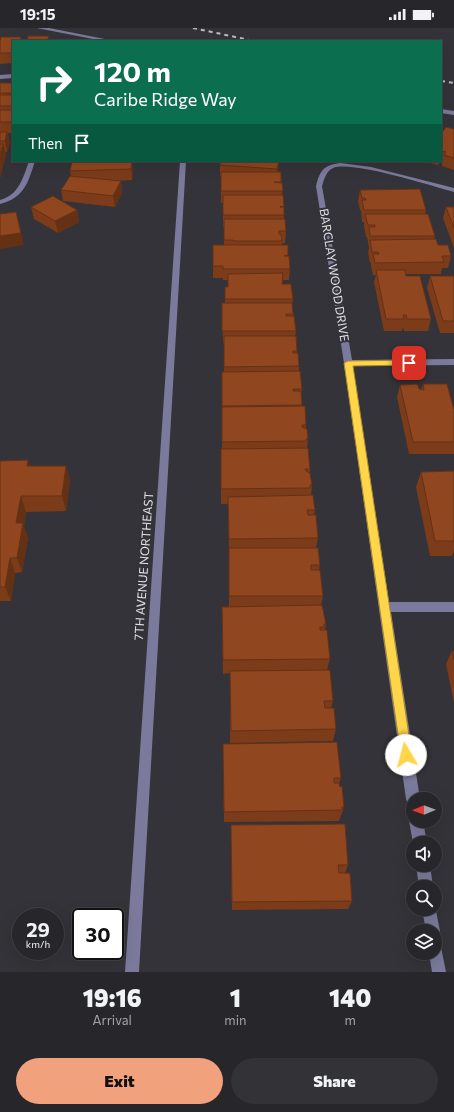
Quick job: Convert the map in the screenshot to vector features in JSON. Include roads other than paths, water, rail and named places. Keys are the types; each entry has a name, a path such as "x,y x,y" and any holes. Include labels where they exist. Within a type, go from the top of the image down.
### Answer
{"street":[{"path":"40,28 106,40"},
{"path":"0,77 12,76"},
{"path":"442,110 454,113"},
{"path":"0,202 8,201 22,189 32,162"},
{"name":"7TH AVENUE NORTHEAST","path":"132,972 183,162"},
{"name":"BARCLAY WOOD DRIVE","path":"412,792 348,363 319,186 323,173 332,165 354,165 454,190"},
{"path":"348,363 454,362"},
{"path":"384,607 454,607"},
{"path":"437,960 439,972"}],"railway":[{"path":"193,28 249,40"},
{"path":"442,81 454,83"}]}
